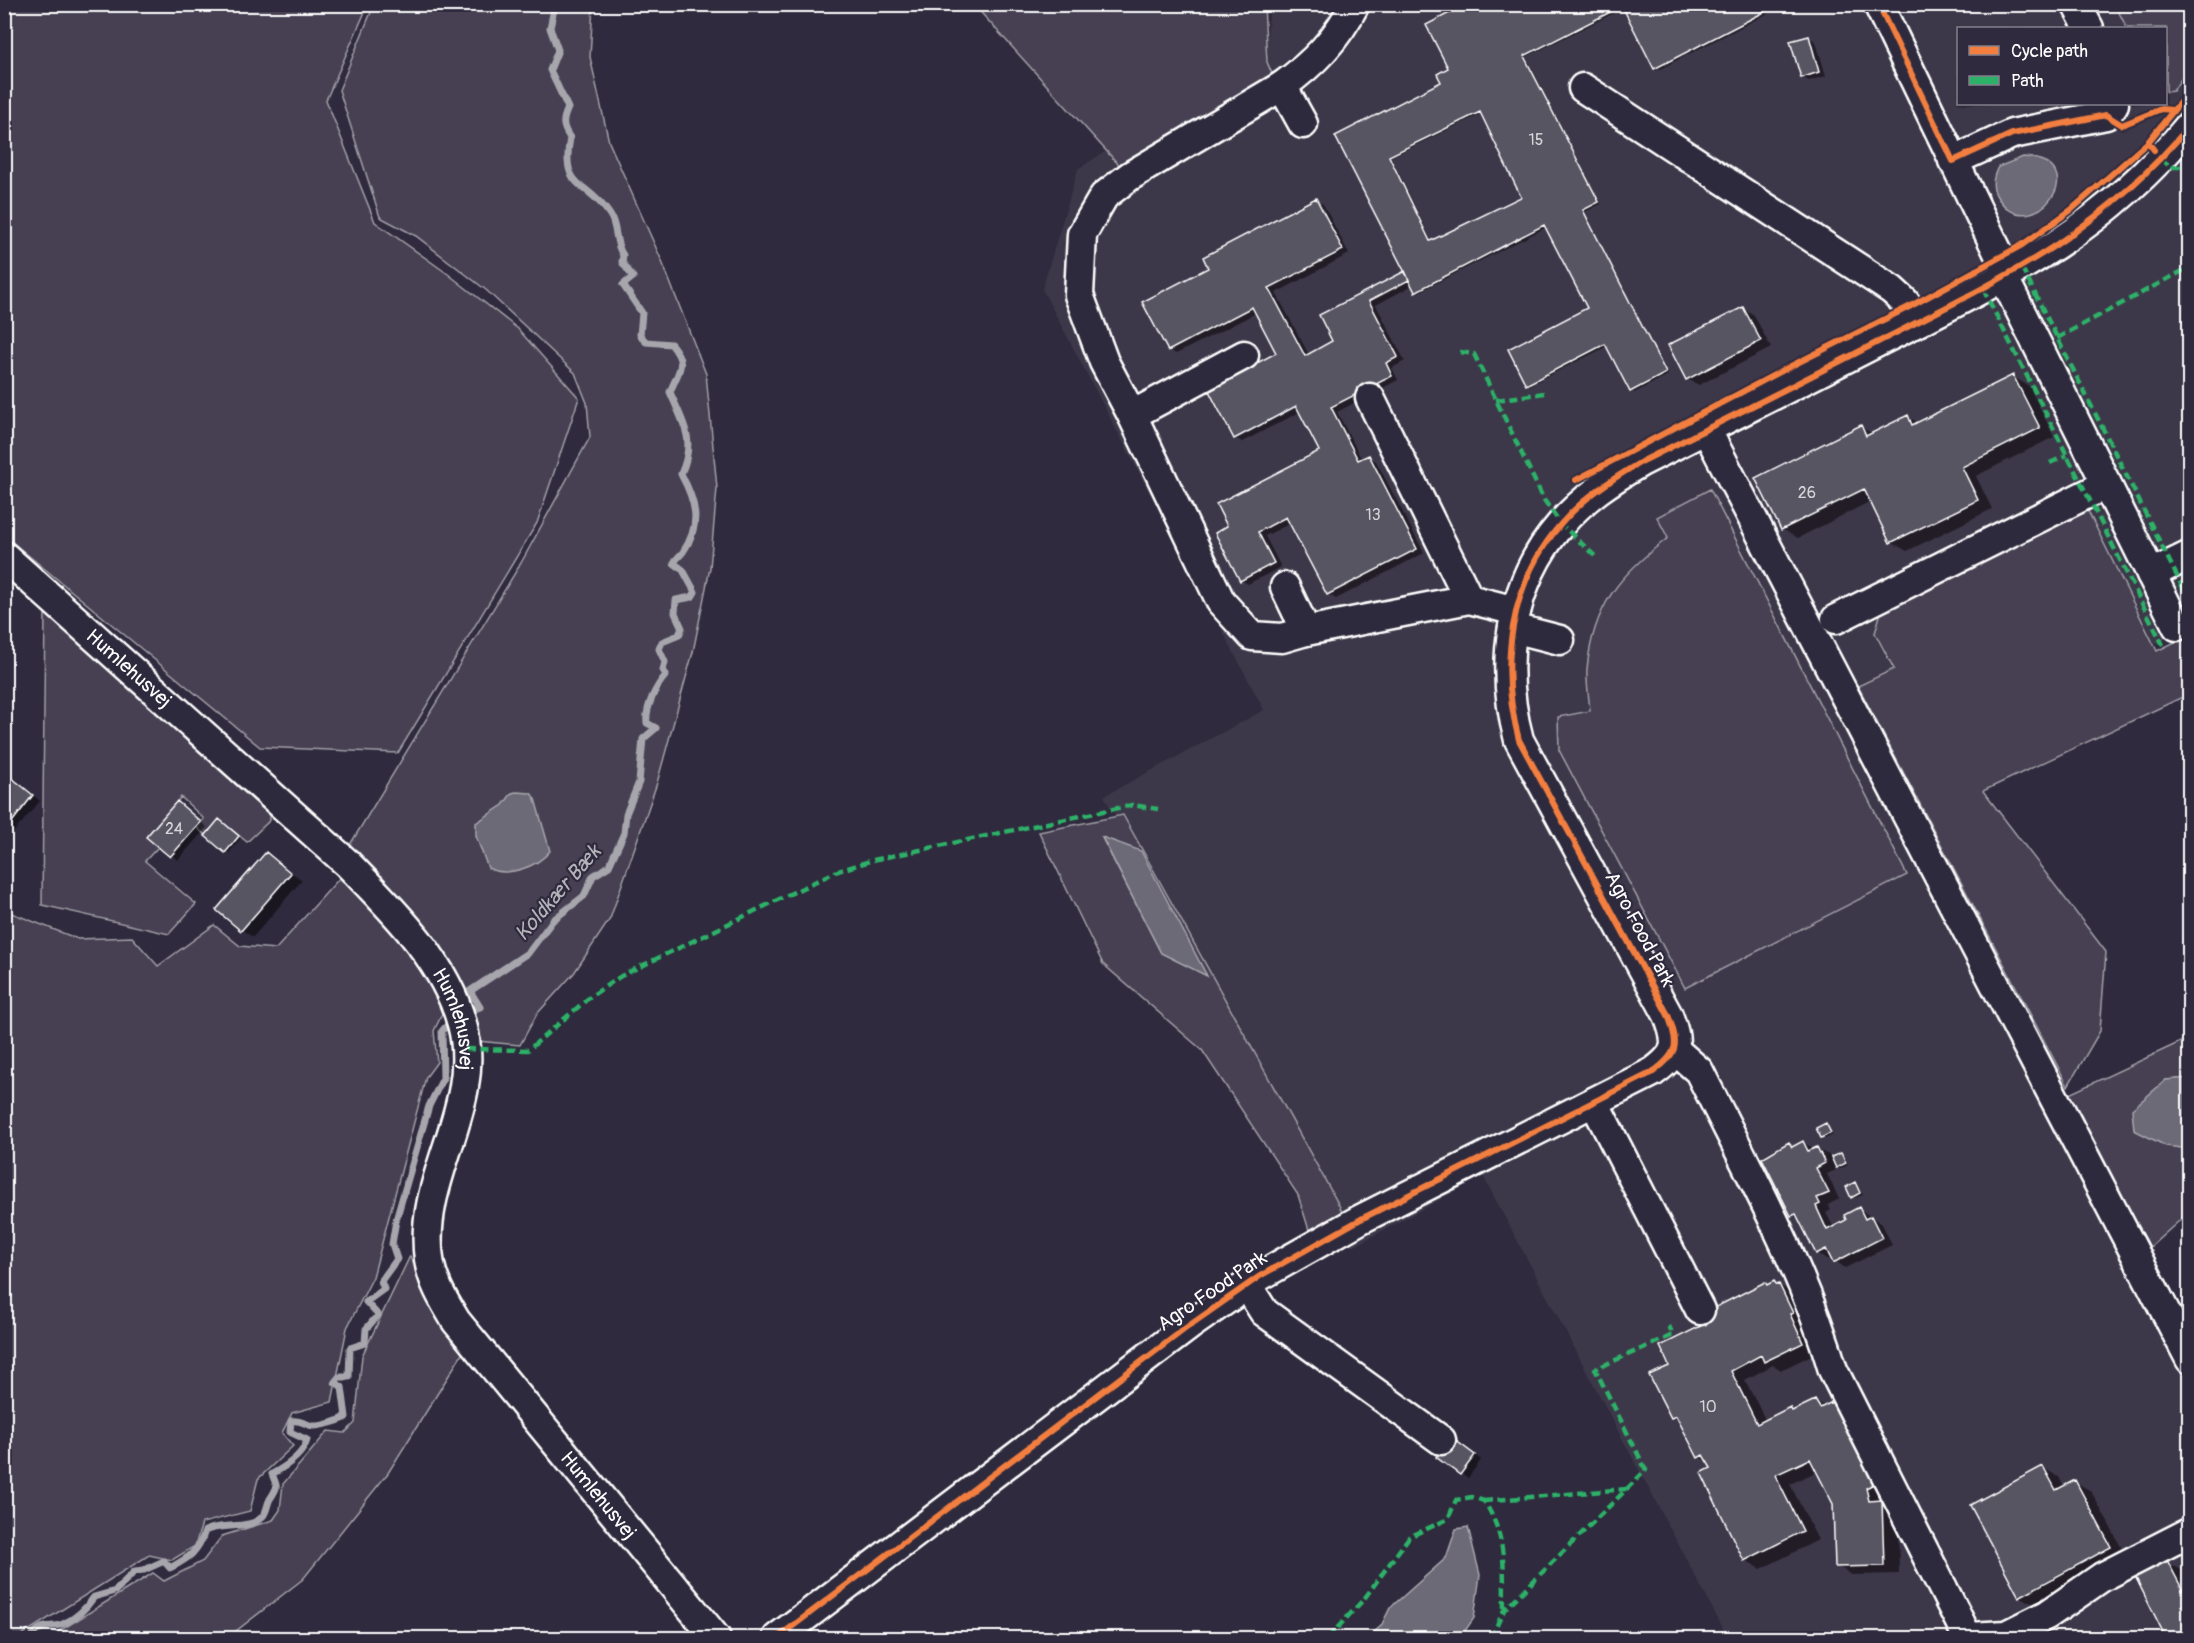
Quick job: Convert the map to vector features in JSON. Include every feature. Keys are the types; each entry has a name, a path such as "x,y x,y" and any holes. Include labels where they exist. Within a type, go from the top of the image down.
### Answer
{"street":[{"path":"1355,4 1344,27 1305,70 1130,176 1104,196 1082,234 1079,295 1104,362 1132,415 1221,602 1252,636 1281,638 1469,599 1560,640"},
{"path":"1878,4 2006,276 2177,626"},
{"path":"2076,4 2088,27"},
{"path":"1282,86 1303,124"},
{"path":"1583,88 1892,290 1904,301 1919,321"},
{"path":"1953,160 2012,134 2106,115 2113,105"},
{"name":"Agro Food Park","path":"777,1638 1190,1325 1247,1285 1361,1219 1653,1072 1667,1062 1675,1050 1675,1034 1668,1015 1519,740 1510,698 1514,620 1529,572 1561,524 1610,480 2037,259 2108,209 2161,159 2190,125"},
{"path":"1132,415 1244,355"},
{"path":"1370,398 1469,599"},
{"path":"1706,429 2190,1359"},
{"path":"1836,619 2106,484"},
{"path":"2151,574 2190,555"},
{"name":"Humlehusvej","path":"4,556 347,863 386,903 432,962 447,986 462,1025 467,1070 464,1095 432,1204 427,1233 429,1260 439,1293 456,1321 716,1638"},
{"path":"1285,587 1306,631"},
{"path":"1675,1050 1699,1071 1802,1281 1820,1324 1833,1370 1969,1637 2007,1635 2047,1615 2102,1577 2190,1532"},
{"path":"1594,1102 1700,1310"},
{"path":"1247,1285 1264,1312 1441,1440"}],"shaded area":[{"path":"2149,4 2160,27 1957,27 1957,105 2167,105 2167,35 2189,28 2189,628 1903,767 2189,1325 2189,1638 1728,1638 1483,1176 1353,1247 1104,796 1264,710 1042,289 1078,169 1266,49 1270,5"},
{"path":"4,5 368,5 326,100 375,222 448,274 518,329 579,398 537,523 398,753 260,747 5,536"},
{"path":"374,5 593,5 590,57 609,142 661,259 706,374 717,488 710,568 693,652 657,783 610,919 574,973 537,1014 520,1045 477,1041 348,848 521,563 590,437 587,403 575,373 486,290 416,236 380,217 339,90"},
{"path":"974,5 1264,5 1267,62 1273,76 1120,166"},
{"path":"2115,5 2189,5 2189,67 2173,91 2167,92 2167,27 2126,27"},
{"path":"2023,157 2045,162 2056,172 2057,185 2051,198 2041,208 2027,214 2012,211 1998,198 1993,187 1994,175 1998,167"},
{"path":"1710,489 1907,875 1685,988 1559,750 1558,717 1590,711 1587,669 1595,627 1612,593 1623,579 1651,551 1668,538 1657,517"},
{"path":"2087,509 2157,651 2189,635 2189,694 1983,791 2106,952 2100,1031 2068,1086 1858,686 1894,669 1875,633 1881,612"},
{"path":"45,608 275,807 268,822 247,842 220,820 205,835 196,827 204,819 181,797 147,837 158,847 145,861 196,904 169,934 42,905"},
{"path":"512,793 531,793 535,799 550,851 530,866 513,871 496,871 488,868 476,836 476,823 503,805"},
{"path":"1123,815 1343,1216 1321,1229 1309,1230 1298,1195 1202,1050 1103,964 1039,832","holes":["1102,838 1206,974 1161,953"]},
{"path":"1102,837 1141,851 1207,976 1161,953"},
{"path":"343,874 391,924 424,975 443,1012 434,1031 437,1062 426,1077 373,1277 347,1328 332,1402 292,1413 282,1433 293,1446 258,1479 250,1511 202,1523 195,1546 172,1560 149,1555 17,1638 4,1638 4,910 78,939 132,937 158,966 214,925 240,946 276,949"},
{"path":"2189,1038 2189,1078 2166,1080 2188,1151 2189,1149 2189,1212 2150,1247 2067,1095"},
{"path":"2189,1078 2189,1149 2166,1146 2134,1130 2132,1109 2166,1080"},
{"path":"410,1256 439,1322 464,1351 388,1473 303,1579 227,1638 48,1638 153,1573 164,1581 203,1561 222,1536 273,1520 280,1510 283,1484 328,1431 345,1433 355,1423 362,1356"},
{"path":"1468,1527 1480,1575 1474,1618 1460,1638 1367,1638 1381,1626 1390,1608 1446,1558 1456,1529"}],"building":[{"path":"1467,4 1780,4 1654,69 1622,6 1524,56 1599,202 1583,210 1666,373 1630,392 1605,344 1526,385 1508,349 1587,308 1544,225 1415,292 1335,136 1441,82 1437,74 1448,68 1426,25","holes":["1480,112 1521,197 1430,241 1389,156"]},
{"path":"1809,36 1819,72 1801,78 1790,41"},
{"path":"1316,198 1343,250 1269,288 1305,356 1332,341 1319,315 1405,271 1409,280 1369,301 1398,357 1386,363 1392,376 1331,407 1358,460 1369,455 1417,549 1327,595 1286,517 1258,532 1274,563 1240,581 1215,533 1227,526 1216,504 1319,451 1296,406 1234,439 1208,389 1276,353 1252,307 1168,351 1142,302 1208,268 1203,257"},
{"path":"1743,307 1761,341 1686,380 1668,345"},
{"path":"2013,375 2040,428 1962,467 1978,500 1890,543 1864,489 1781,530 1755,478 1861,425 1866,436 1908,415 1912,425"},
{"path":"12,778 33,795 6,830 4,788"},
{"path":"177,801 201,822 170,857 146,837"},
{"path":"219,819 239,836 225,853 205,836"},
{"path":"266,852 291,873 241,931 216,910"},
{"path":"1826,1123 1831,1133 1821,1138 1816,1128"},
{"path":"1803,1141 1808,1151 1817,1147 1825,1163 1816,1168 1829,1193 1817,1198 1820,1204 1816,1206 1827,1230 1846,1220 1844,1215 1859,1207 1865,1219 1871,1216 1882,1238 1833,1263 1826,1249 1816,1254 1796,1214 1791,1216 1762,1158 1789,1142 1792,1147"},
{"path":"1841,1153 1846,1163 1836,1168 1831,1157"},
{"path":"1855,1182 1860,1193 1851,1198 1846,1187"},
{"path":"1774,1281 1777,1285 1779,1284 1793,1313 1790,1314 1803,1343 1764,1362 1761,1355 1731,1371 1757,1424 1790,1407 1792,1411 1815,1400 1820,1408 1836,1400 1878,1482 1866,1488 1869,1501 1882,1500 1884,1566 1835,1567 1833,1504 1810,1459 1775,1475 1803,1531 1744,1561 1701,1473 1711,1468 1703,1455 1698,1458 1676,1416 1671,1418 1649,1375 1669,1366 1660,1346 1701,1326 1696,1317 1765,1282 1767,1285"},
{"path":"1451,1437 1475,1455 1460,1475 1436,1457"},
{"path":"2043,1466 2056,1490 2075,1480 2111,1547 2019,1597 1970,1505"},
{"path":"2167,1560 2190,1604 2190,1638 2166,1638 2135,1576"}],"waterway":[{"name":"Koldkær Bæk","path":"472,1010 480,1007 470,991 529,952 553,920 584,896 593,876 609,866 624,833 626,814 639,782 643,739 656,728 647,723 647,717 652,698 666,675 663,670 665,662 659,649 662,642 679,635 682,628 675,613 676,600 692,597 695,592 683,570 674,563 689,542 695,522 693,504 681,474 688,451 688,442 684,423 670,392 681,362 671,344 646,342 640,335 642,313 623,285 633,277 622,262 623,255 610,215 572,176 568,155 570,138 564,123 568,108 550,70 558,50 550,28 555,4"},
{"name":"Koldkær Bæk","path":"31,1638 39,1629 69,1621 81,1612 94,1597 115,1591 135,1571 144,1570 164,1561 170,1568 182,1561 196,1549 205,1531 257,1521 264,1514 276,1489 272,1474 298,1456 305,1446 307,1440 290,1432 291,1421 317,1426 346,1417 342,1387 335,1382 339,1377 349,1377 350,1348 365,1343 366,1329 378,1315 366,1302 384,1289 381,1281 397,1259 392,1244 396,1220 429,1106 443,1078 442,1031 450,1022"}],"marked path":[{"path":"2161,159 2171,167 2180,167 2190,174"},
{"path":"2057,338 2190,267"},
{"path":"2022,268 2190,602"},
{"path":"1983,289 2163,645"},
{"path":"1460,352 1474,354 1544,500 1561,524 1598,559"},
{"path":"1496,400 1544,393"},
{"path":"2050,463 2067,455"},
{"path":"466,1049 528,1050 591,996 621,976 835,872 873,860 1132,805 1158,809"},
{"path":"1491,1638 1504,1610 1646,1470 1595,1369 1673,1335 1669,1326"},
{"path":"1484,1501 1626,1489"},
{"path":"1328,1638 1364,1599 1409,1537 1448,1519 1456,1500 1472,1497 1484,1501 1492,1515 1501,1541 1504,1567 1504,1610"}],"cycle path":[{"path":"1878,4 1953,161 2012,134 2106,115 2122,125 2161,109 2173,110"},
{"path":"2154,150 2148,142 2190,90"},
{"path":"777,1638 1190,1325 1260,1276 1361,1219 1653,1072 1668,1059 1675,1041 1668,1015 1519,740 1510,683 1513,626 1530,572 1543,547 1561,524 1588,497 1641,462 1965,298 2045,252 2120,197 2190,125"},
{"path":"1576,480 1793,365 1909,307 2022,245 2071,210 2148,142"}]}
